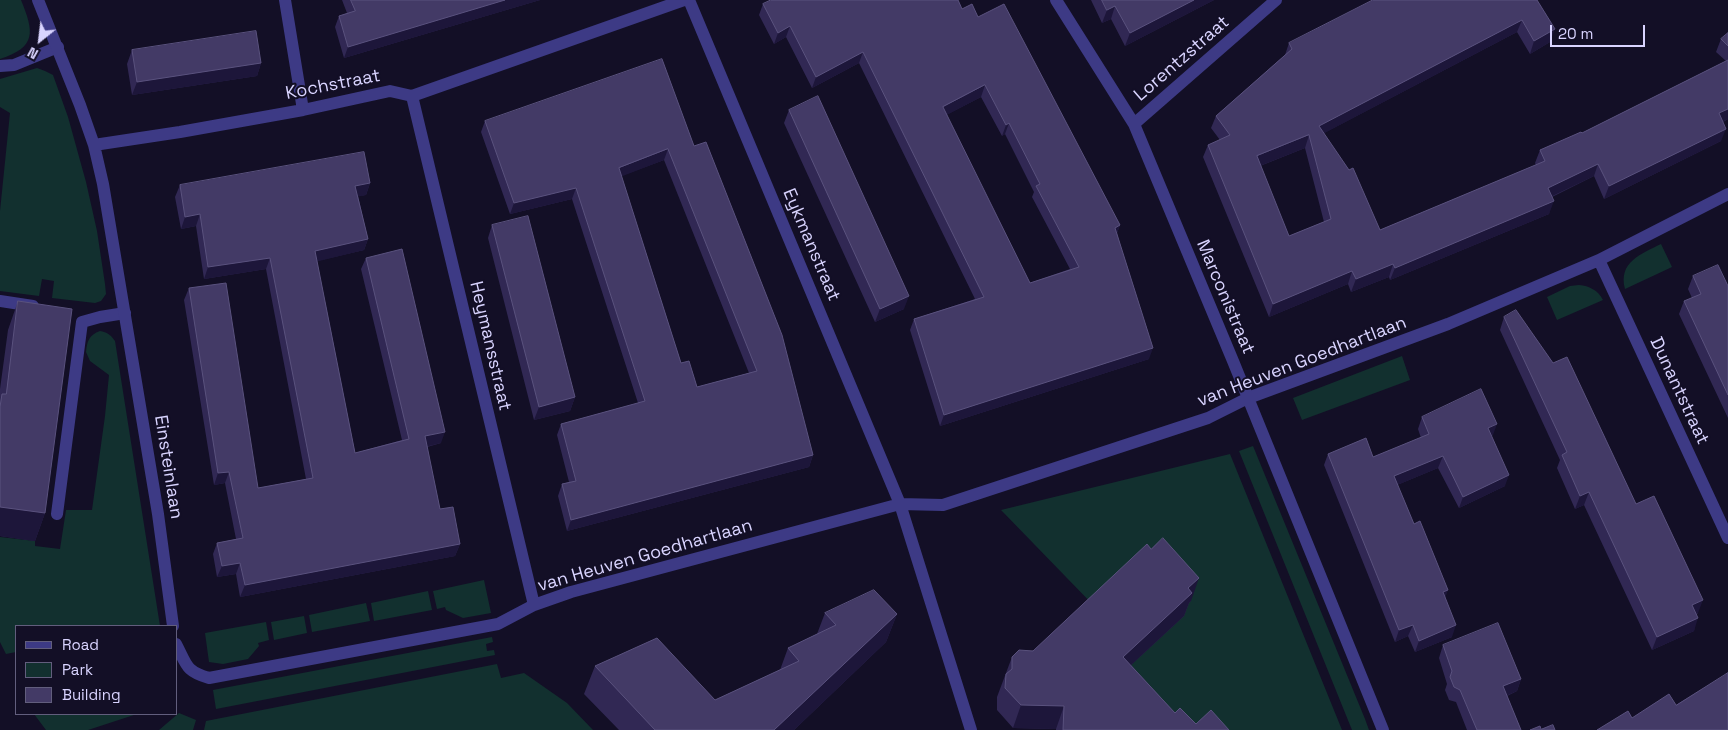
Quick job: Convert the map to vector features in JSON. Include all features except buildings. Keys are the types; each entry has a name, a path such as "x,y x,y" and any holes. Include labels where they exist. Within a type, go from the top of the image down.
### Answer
{"street":[{"name":"Einsteinlaan","path":"38,0 58,47 94,145 103,184 158,514 173,625"},
{"path":"285,0 303,110"},
{"name":"Kochstraat","path":"94,145 303,110 390,91 412,96 684,0"},
{"name":"Eykmanstraat","path":"689,0 900,504"},
{"name":"Marconistraat","path":"1056,0 1134,124 1383,730"},
{"name":"Lorentzstraat","path":"1134,124 1276,0"},
{"path":"0,66 14,65 58,47"},
{"name":"Heymansstraat","path":"412,96 534,605"},
{"name":"van Heuven Goedhartlaan","path":"178,648 187,666 195,674 209,678 498,624 534,605 581,590 900,504 942,504 1208,418 1248,398 1448,324 1599,260 1728,194"},
{"name":"Dunantstraat","path":"1599,260 1728,538"},
{"path":"0,300 47,308"},
{"path":"57,514 78,319 125,313"},
{"path":"900,504 971,730"}],"green space":[{"path":"0,0 21,0 30,30 29,37 21,49 0,59"},
{"path":"37,68 53,75 68,117 86,182 97,231 106,294 101,301 95,303 52,298 54,281 42,279 39,296 0,291 0,211 10,113 0,107 0,79"},
{"path":"1661,244 1672,267 1625,289 1625,272 1628,266 1639,256"},
{"path":"1579,285 1593,289 1603,300 1557,320 1547,297 1570,286"},
{"path":"100,331 105,332 115,341 160,625 15,625 15,652 6,654 0,642 0,537 35,541 35,546 60,549 66,510 92,510 109,375 90,361 86,352 89,339 93,334"},
{"path":"1402,356 1410,380 1302,420 1293,398"},
{"path":"1253,446 1369,730 1352,730 1239,451"},
{"path":"1230,454 1342,730 1152,730 1098,610 1001,510"},
{"path":"484,580 491,613 463,618 446,610 445,607 437,609 433,591"},
{"path":"428,591 432,610 374,621 371,603"},
{"path":"366,603 370,621 312,632 309,615"},
{"path":"304,616 307,633 274,640 271,622"},
{"path":"266,622 269,640 258,643 259,646 248,659 223,664 209,662 205,633"},
{"path":"492,637 493,642 486,644 487,651 494,650 495,655 216,709 213,690"},
{"path":"497,664 501,678 524,673 567,703 593,730 204,730 206,721"},
{"path":"35,715 134,715 88,730 46,730"},
{"path":"178,715 196,720 193,730 159,730"}]}
